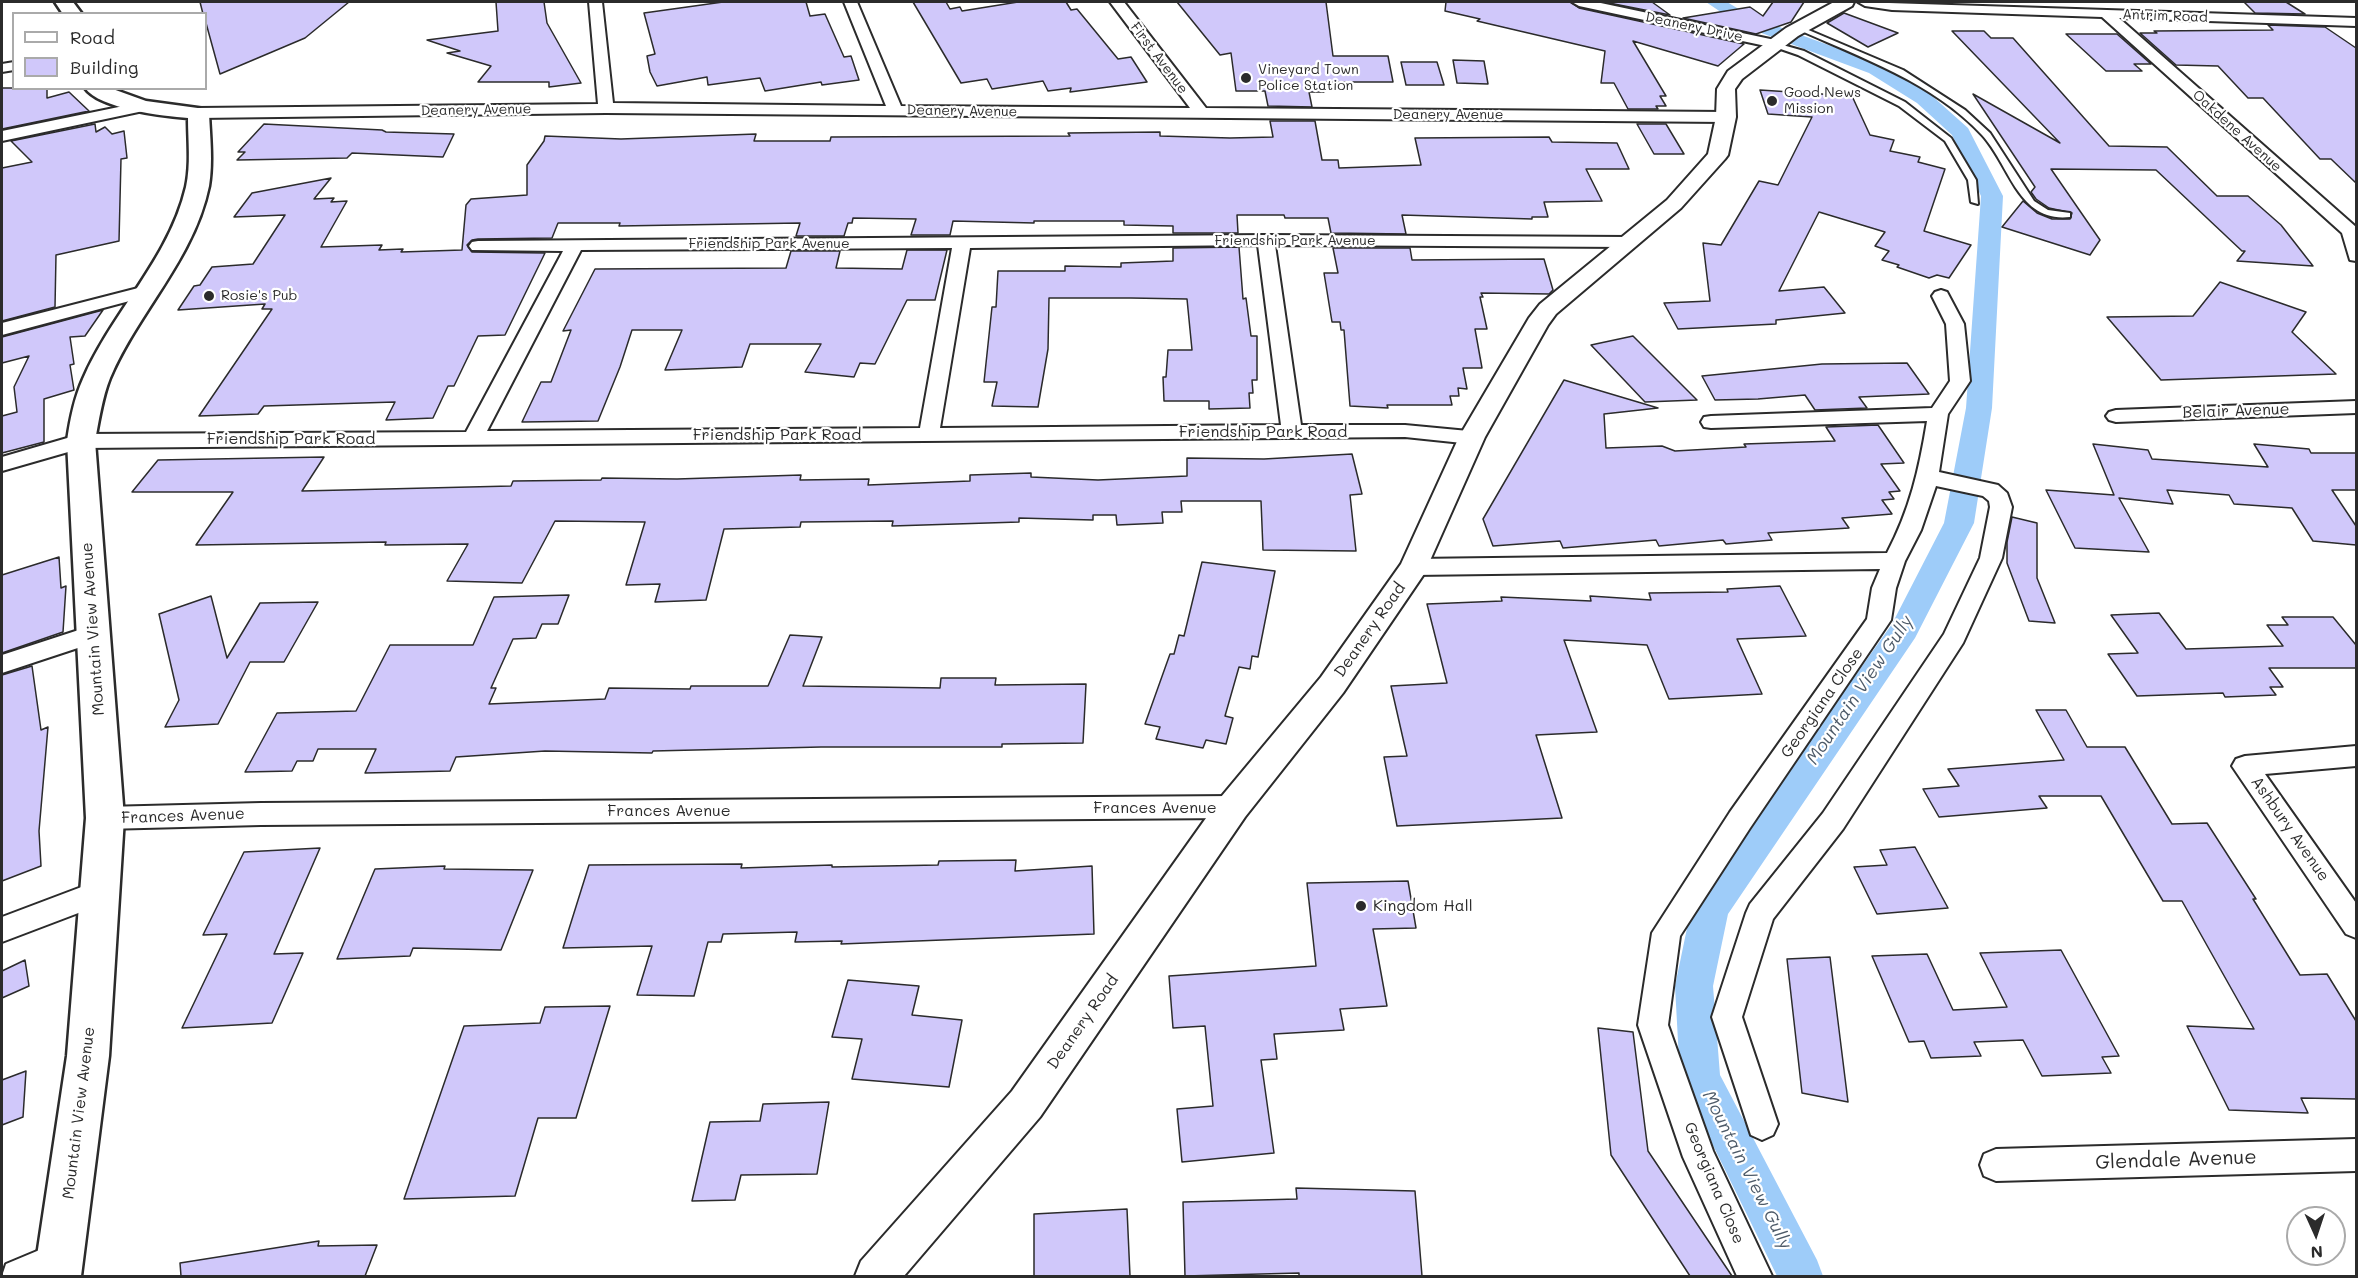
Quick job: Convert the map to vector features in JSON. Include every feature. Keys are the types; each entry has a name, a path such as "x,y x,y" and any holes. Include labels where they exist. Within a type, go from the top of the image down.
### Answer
{"main road":[{"path":"97,90 143,107 198,113"},
{"name":"Mountain View Avenue","path":"59,1267 88,1056 105,818 81,441 87,402 100,372 146,291 168,260 196,194 200,162 198,113"}],"street":[{"path":"596,2 606,108"},
{"path":"851,2 896,110"},
{"name":"First Avenue","path":"1117,2 1202,114"},
{"name":"Deanery Drive","path":"1579,2 1788,35"},
{"name":"Deanery Road","path":"876,1276 1026,1104 1233,807 1332,685 1414,567 1472,437 1537,323 1548,309 1674,204 1718,155 1726,117 1726,89 1735,75 1788,35 1846,2"},
{"name":"Antrim Road","path":"1865,2 1892,6 2356,22"},
{"name":"Oakdene Avenue","path":"2106,14 2350,231 2356,256"},
{"path":"2,136 143,107"},
{"name":"Deanery Avenue","path":"198,113 606,108 1726,117"},
{"path":"1266,240 1292,432"},
{"name":"Friendship Park Avenue","path":"478,246 1266,240 1628,242"},
{"path":"929,434 962,242"},
{"path":"473,438 575,245"},
{"path":"2,329 146,291"},
{"path":"1711,422 1938,414 1960,381 1955,324 1941,296"},
{"name":"Belair Avenue","path":"2116,416 2356,407"},
{"name":"Georgiana Close","path":"1755,1276 1699,1157 1653,1025 1666,933 1740,820 1880,620 1884,588 1894,561 1910,530 1928,477 1938,414"},
{"name":"Friendship Park Road","path":"2,464 81,441 1405,431 1472,437"},
{"path":"1762,1124 1727,1017 1760,914 1833,821 1955,637 1992,558 2001,507 1999,498 1990,490 1928,477"},
{"path":"1414,567 1894,561"},
{"path":"2,664 94,634"},
{"name":"Ashbury Avenue","path":"2356,756 2245,766 2356,925"},
{"name":"Frances Avenue","path":"105,818 273,814 1233,807"},
{"path":"2,930 100,892"},
{"name":"Glendale Avenue","path":"1996,1165 2356,1155"},
{"path":"18,1276 59,1267"}],"lane":[{"path":"1788,35 1801,53 1902,104 1948,140 1972,180 1975,202"},
{"path":"1788,35 1900,72 1962,112 1987,135 2031,203 2046,212 2067,215"}],"building":[{"path":"200,2 349,2 305,38 220,74 207,27 207,12 202,12"},
{"path":"496,2 544,2 547,23 581,83 549,87 549,82 478,82 491,66 447,53 460,51 427,40 498,31"},
{"path":"723,2 806,2 810,16 825,14 844,57 851,56 859,80 822,85 821,82 765,91 760,78 708,85 707,77 657,86 650,72 647,56 655,54 644,13"},
{"path":"913,2 946,2 950,9 960,7 962,11 1018,2 1066,2 1071,10 1077,9 1118,59 1131,57 1147,82 1070,92 1071,88 1048,91 1043,81 992,89 987,79 961,83"},
{"path":"1177,2 1326,2 1333,56 1388,56 1393,82 1323,82 1324,92 1309,92 1312,107 1268,106 1265,91 1236,91 1231,53 1220,55"},
{"path":"1446,2 1570,2 1579,8 1744,44 1718,66 1633,41 1666,96 1660,96 1666,106 1656,106 1658,109 1628,109 1614,83 1601,83 1605,51 1477,21 1480,19 1445,11"},
{"path":"1604,2 1652,2 1670,15"},
{"path":"1773,2 1804,2 1791,22 1756,34 1683,18 1750,7 1763,16"},
{"path":"2244,2 2286,2 2305,14 2255,13"},
{"path":"1844,13 1898,33 1868,47 1827,23"},
{"path":"2268,25 2325,27 2356,48 2356,183 2331,159 2320,159 2263,98 2248,98 2218,66 2176,65 2140,33 2273,30"},
{"path":"1952,31 1984,31 1991,38 2013,38 2109,146 2167,147 2217,196 2248,196 2281,225 2313,266 2237,261 2245,251 2242,251 2156,170 2051,169 2100,240 2090,255 2002,227 2023,201 2037,213 2052,219 2070,219 2072,213 2049,208 2036,199 2031,192 2035,187 1973,94 2060,143"},
{"path":"2066,34 2117,34 2151,64 2134,64 2142,71 2106,71"},
{"path":"1453,60 1484,61 1488,84 1457,83"},
{"path":"1401,62 1437,62 1444,85 1406,85"},
{"path":"2,88 47,90 47,98 69,92 89,111 2,129"},
{"path":"1760,90 1852,96 1870,135 1894,140 1890,151 1920,157 1918,162 1945,169 1924,231 1971,245 1949,278 1937,275 1929,278 1882,260 1889,251 1875,246 1885,232 1819,212 1779,291 1824,287 1845,313 1776,320 1776,324 1678,329 1664,303 1710,301 1703,243 1721,245 1759,181 1778,185 1812,117 1768,114"},
{"path":"1270,121 1315,121 1322,160 1338,160 1339,168 1421,165 1415,138 1549,137 1552,142 1617,143 1629,169 1586,169 1602,201 1544,202 1548,217 1532,217 1532,219 1402,215 1406,234 1331,233 1328,218 1285,218 1284,215 1237,215 1238,233 1173,233 1173,226 1124,225 1124,221 1034,221 1034,223 953,221 950,235 911,235 916,219 853,218 852,223 848,223 844,236 796,236 800,223 619,226 620,223 558,223 552,238 478,239 472,240 467,245 472,252 545,253 505,335 478,336 454,386 448,386 433,418 386,420 395,402 264,406 258,414 199,416 272,309 262,309 265,304 178,310 194,286 200,285 212,267 253,264 285,215 234,217 252,193 331,178 314,199 334,198 331,202 347,201 321,247 382,245 379,250 403,249 401,252 462,250 466,205 471,199 527,195 527,165 545,136 621,139 756,134 754,141 830,141 831,137 1070,136 1068,133 1160,132 1160,136 1273,137"},
{"path":"95,124 96,132 105,127 112,134 124,131 127,158 121,159 119,241 56,255 55,307 2,321 2,168 32,162 11,141"},
{"path":"264,124 454,134 443,157 352,153 347,158 237,160 245,152 238,152"},
{"path":"1637,124 1666,124 1684,154 1654,154"},
{"path":"1239,247 1243,299 1246,298 1251,336 1257,336 1257,380 1252,380 1253,393 1249,393 1250,408 1209,409 1209,401 1164,401 1163,377 1166,377 1168,350 1192,350 1187,299 1131,298 1049,298 1048,349 1038,407 992,406 997,382 984,382 992,307 996,307 998,271 1065,271 1065,266 1121,267 1121,263 1173,261 1173,248"},
{"path":"1333,248 1410,248 1412,260 1544,259 1553,290 1549,294 1481,293 1487,329 1475,329 1482,368 1463,368 1467,389 1458,388 1459,396 1450,396 1452,405 1387,405 1388,408 1350,406 1344,330 1341,330 1340,322 1332,322 1324,273 1338,273"},
{"path":"907,250 947,250 935,300 907,300 875,364 860,363 854,377 805,372 821,344 750,344 742,367 665,370 682,330 632,330 598,421 522,422 541,382 551,382 571,330 563,331 595,269 786,268 791,251 840,251 836,268 902,269"},
{"path":"2220,282 2306,312 2292,332 2336,374 2161,380 2107,317 2193,316"},
{"path":"103,310 85,336 70,337 74,364 70,365 74,390 44,399 44,442 2,453 2,416 17,412 14,387 29,356 2,363 2,337"},
{"path":"1633,336 1697,400 1645,402 1591,345"},
{"path":"1907,363 1929,394 1859,397 1867,408 1815,410 1805,395 1715,400 1702,376 1822,364"},
{"path":"1564,380 1658,408 1604,414 1606,448 1662,446 1675,451 1746,447 1744,444 1835,441 1826,427 1878,425 1904,463 1881,464 1900,491 1889,492 1894,499 1882,500 1892,514 1842,518 1849,528 1768,533 1772,540 1726,544 1723,540 1659,546 1656,540 1563,548 1560,541 1493,546 1483,519"},
{"path":"2093,444 2148,450 2152,459 2268,467 2254,444 2309,449 2311,453 2356,453 2356,490 2332,490 2356,526 2356,545 2313,541 2292,508 2234,504 2229,495 2167,490 2173,504 2119,498 2149,552 2075,548 2046,490 2114,495"},
{"path":"1352,454 1362,494 1350,495 1356,551 1263,550 1261,501 1181,501 1182,512 1162,512 1163,523 1117,525 1116,515 1093,515 1093,520 1019,518 1019,522 892,526 893,521 801,522 800,527 724,529 706,600 655,602 660,584 626,585 645,522 555,521 522,583 447,581 468,544 385,545 386,542 196,545 233,492 132,492 158,460 324,457 302,491 511,486 513,481 601,480 602,478 677,479 801,475 800,480 869,479 868,485 970,481 970,475 1031,473 1031,477 1098,480 1187,476 1187,458 1264,459"},
{"path":"2012,517 2037,523 2037,578 2055,623 2029,621 2007,563 2007,542"},
{"path":"59,557 61,588 66,586 63,632 2,653 2,575"},
{"path":"1202,562 1275,571 1258,657 1252,656 1250,669 1239,667 1225,716 1233,718 1226,744 1206,740 1203,748 1156,739 1160,727 1145,724 1170,654 1174,654 1179,635 1184,636"},
{"path":"1780,586 1806,636 1737,639 1762,694 1669,699 1647,645 1564,640 1597,732 1536,735 1562,818 1397,826 1384,757 1407,756 1391,686 1447,683 1427,604 1502,601 1501,597 1591,601 1590,596 1651,600 1649,593 1728,592 1727,589"},
{"path":"569,595 558,624 542,624 536,638 513,639 491,688 496,688 489,704 605,699 609,688 690,689 691,686 768,686 790,635 822,637 803,686 940,688 941,678 996,678 995,685 1086,684 1083,743 1002,744 1002,747 821,747 653,751 652,753 545,751 456,757 450,771 365,773 376,749 318,749 313,761 297,761 292,771 245,772 277,713 356,711 390,645 473,645 494,597"},
{"path":"211,596 227,658 260,603 318,602 284,662 250,662 218,724 165,727 179,700 159,614"},
{"path":"2159,613 2186,649 2283,646 2267,625 2288,625 2282,617 2333,617 2356,645 2356,668 2269,668 2283,687 2270,687 2276,695 2225,697 2223,693 2137,696 2108,654 2138,653 2111,615"},
{"path":"32,666 41,730 48,727 39,831 41,866 2,881 2,675"},
{"path":"2036,710 2066,710 2087,747 2125,747 2172,824 2207,823 2256,899 2253,899 2300,975 2327,974 2356,1021 2356,1099 2301,1098 2308,1113 2229,1110 2187,1026 2254,1029 2182,901 2163,901 2101,796 2039,796 2047,808 1939,817 1923,789 1959,786 1948,769 2064,760"},
{"path":"1915,847 1948,908 1877,914 1854,867 1887,865 1880,850"},
{"path":"320,848 274,954 303,953 272,1023 182,1028 227,934 203,935 244,852"},
{"path":"1016,860 1015,871 1092,866 1094,934 841,944 842,941 795,942 797,932 723,934 721,942 708,942 694,996 637,995 652,946 563,948 589,865 742,864 741,868 832,865 832,867 938,865 939,861"},
{"path":"445,866 444,869 533,870 501,950 413,948 410,956 337,959 375,869"},
{"path":"1408,881 1416,928 1373,929 1387,1006 1340,1009 1344,1030 1274,1034 1277,1059 1261,1060 1274,1153 1182,1162 1177,1109 1213,1106 1205,1026 1173,1028 1169,976 1316,966 1307,883"},
{"path":"2061,950 2119,1056 2102,1057 2111,1073 2042,1076 2023,1040 1974,1042 1981,1056 1931,1058 1924,1041 1909,1042 1872,956 1927,954 1953,1010 2007,1007 1980,953"},
{"path":"1830,957 1848,1102 1802,1093 1787,959"},
{"path":"25,960 29,986 2,998 2,971"},
{"path":"848,980 919,986 912,1015 962,1020 949,1087 852,1079 862,1039 832,1037"},
{"path":"610,1006 576,1118 538,1118 515,1196 404,1199 464,1026 540,1023 545,1007"},
{"path":"1598,1028 1633,1032 1648,1151 1732,1276 1690,1276 1611,1155"},
{"path":"26,1071 23,1117 2,1125 2,1080"},
{"path":"829,1102 817,1174 741,1175 735,1200 692,1201 710,1122 760,1121 763,1104"},
{"path":"1296,1188 1415,1191 1422,1276 1299,1276 1299,1273 1185,1276 1183,1202 1297,1199"},
{"path":"1127,1209 1130,1276 1034,1276 1034,1214"},
{"path":"319,1241 318,1246 377,1245 365,1276 181,1276 180,1263"}],"waterway":[{"name":"Mountain View Gully","path":"1715,2 1746,21 1876,69 1924,99 1961,132 1992,196 1979,408 1959,523 1904,630 1710,909 1694,986 1700,1078 1801,1276"}],"place":[{"name":"Vineyard Town Police Station","path":"1246,78"},
{"name":"Good News Mission","path":"1772,101"},
{"name":"Rosie's Pub","path":"209,296"},
{"name":"Kingdom Hall","path":"1361,906"}]}
